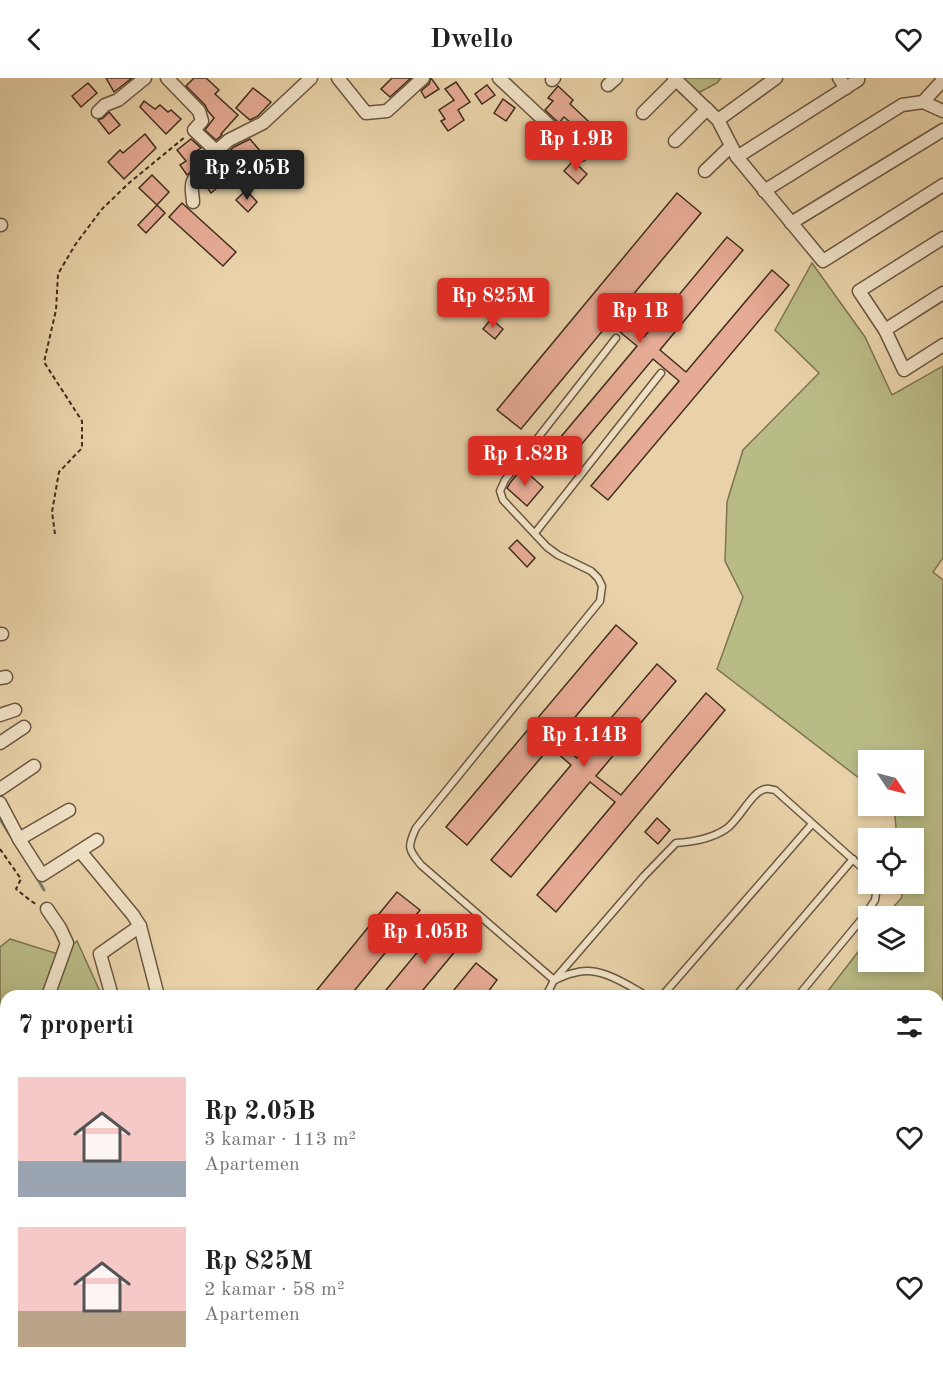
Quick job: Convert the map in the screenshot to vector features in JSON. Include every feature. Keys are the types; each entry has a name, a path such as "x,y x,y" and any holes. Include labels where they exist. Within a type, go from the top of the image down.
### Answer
{"street":[{"path":"98,112 105,105 118,100 145,78"},
{"path":"167,78 199,111 202,122 194,130 216,151 215,163 193,181 191,187 193,202"},
{"path":"216,151 229,140 263,123 311,78"},
{"path":"338,78 366,113 387,111 423,78"},
{"path":"499,78 581,155"},
{"path":"718,120 776,78"},
{"path":"643,113 675,79 718,120 737,158 823,261 943,185"},
{"path":"923,102 943,80"},
{"path":"737,158 843,83 858,81"},
{"path":"764,191 902,105 923,102 943,111"},
{"path":"675,141 707,109"},
{"path":"791,223 943,130"},
{"path":"705,171 731,146"},
{"path":"943,238 859,291 885,330 904,370 943,345"},
{"path":"885,330 943,293"},
{"path":"0,715 15,710"},
{"path":"0,743 24,726"},
{"path":"0,789 34,766"},
{"path":"0,803 19,839 42,874 97,840"},
{"path":"19,839 69,810"},
{"path":"80,851 134,915 140,926 156,990"},
{"path":"47,909 60,928 66,943 50,990"},
{"path":"110,990 100,954 140,926"}],"lane":[{"path":"554,980 421,865 410,851 411,840 416,828 600,601 602,586 598,578 591,571 547,547 503,500 500,491 505,480 616,338"},
{"path":"535,533 661,374"},
{"path":"549,990 554,980 644,876 676,843 697,841 727,829 757,792 765,789 775,790 858,864"},
{"path":"667,990 812,824"},
{"path":"741,990 853,859"},
{"path":"803,990 865,915 875,894"},
{"path":"554,980 576,972 596,972 614,977 637,990"}],"path":[{"path":"55,534 52,512 59,472 82,448 82,421 44,362 56,310 58,274 75,245 102,209 129,183 194,130"},
{"path":"0,849 21,879 16,889 31,901 47,909"}],"green space":[{"path":"675,78 721,78 717,83 687,99 670,83"},
{"path":"812,263 865,337 892,395 943,366 943,558 933,572 943,580 943,990 829,990 858,952 858,972 924,972 924,906 894,906 902,894 924,894 924,828 896,828 895,816 924,816 924,750 858,750 858,777 717,669 743,597 725,561 727,502 743,450 819,373 775,330"},
{"path":"10,939 61,955 77,941 99,990 0,990 0,947"}],"building":[{"path":"106,78 132,78 114,92"},
{"path":"194,78 206,78 219,90 215,94 238,115 216,140 205,130 214,118 186,86"},
{"path":"392,78 411,78 390,97 381,89"},
{"path":"431,78 439,89 425,98 421,91 429,84"},
{"path":"456,82 470,102 458,110 464,120 448,131 441,121 445,119 439,110 454,100 445,89"},
{"path":"88,83 97,93 81,107 72,96"},
{"path":"487,85 495,95 482,104 475,94"},
{"path":"558,86 573,100 570,104 602,134 587,149 573,137 579,130 564,117 559,123 545,110 553,101 548,98"},
{"path":"253,88 271,102 258,116 250,120 236,108"},
{"path":"503,99 515,108 506,121 494,113"},
{"path":"144,101 155,109 160,105 168,112 171,110 181,119 166,134 140,107"},
{"path":"109,112 120,125 109,134 98,120"},
{"path":"537,125 549,136 539,146 528,133"},
{"path":"145,134 156,148 124,179 108,162 120,150 123,153"},
{"path":"191,139 201,148 195,152 203,162 187,175 180,165 186,161 177,150"},
{"path":"250,139 261,152 240,166 238,163 226,175 229,178 211,193 203,182 219,170 225,161 225,155 234,147"},
{"path":"573,161 587,174 578,184 564,171"},
{"path":"152,175 169,192 157,205 139,188"},
{"path":"246,190 257,202 248,212 236,200"},
{"path":"677,193 701,213 617,314 644,337 727,237 743,250 660,350 686,372 772,270 789,285 608,500 591,486 679,381 653,359 565,464 549,451 637,346 609,323 521,429 497,410"},
{"path":"182,203 236,252 223,266 169,217"},
{"path":"157,205 165,213 146,233 138,225"},
{"path":"491,319 503,329 495,339 483,329"},
{"path":"522,468 543,487 527,506 507,488"},
{"path":"517,540 535,558 527,567 509,548"},
{"path":"616,625 637,643 556,740 577,758 657,664 676,681 596,776 621,795 706,693 725,710 556,912 537,895 615,802 590,782 511,877 491,860 571,765 550,747 467,845 446,827"},
{"path":"657,818 670,830 658,844 645,832"},
{"path":"397,892 420,910 355,990 317,990"},
{"path":"440,925 462,943 423,990 386,990"},
{"path":"476,963 497,980 490,990 454,990"}],"waterway":[{"path":"0,819 10,835"},
{"path":"36,876 44,890"}]}
